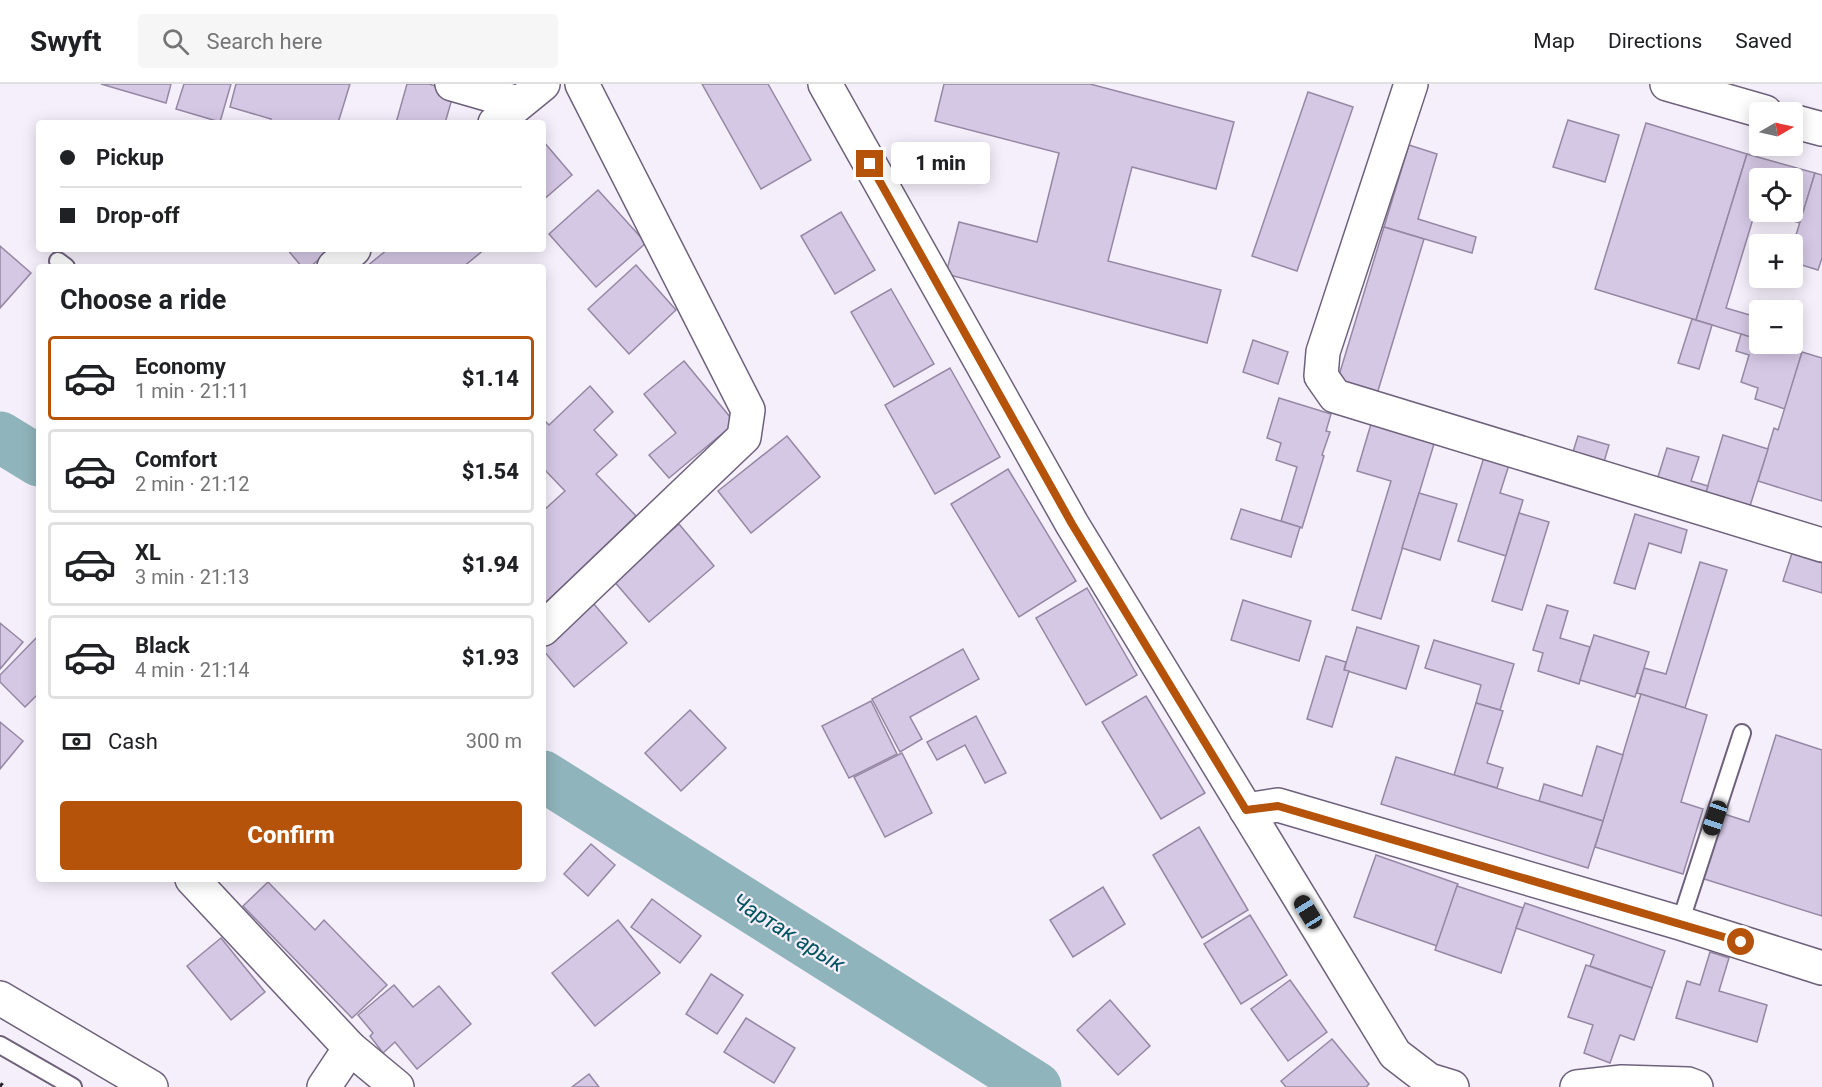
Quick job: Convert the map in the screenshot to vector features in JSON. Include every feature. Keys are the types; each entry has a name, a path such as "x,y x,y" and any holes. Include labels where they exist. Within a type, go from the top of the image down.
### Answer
{"street":[{"path":"452,84 518,103"},
{"path":"546,626 744,437 748,410 582,84"},
{"path":"825,84 1072,524 1395,1054 1429,1080 1452,1087"},
{"path":"1411,84 1323,352 1321,376 1335,396 1822,545"},
{"path":"1667,84 1749,107"},
{"path":"1803,124 1822,129"},
{"path":"337,264 351,252"},
{"path":"1246,810 1278,806 1680,923 1822,968"},
{"path":"197,882 350,1048 397,1087"},
{"path":"0,998 151,1087"},
{"path":"324,1087 350,1048"},
{"path":"1577,1087 1622,1083 1688,1084 1696,1087"}],"lane":[{"path":"1680,923 1742,733"},
{"path":"0,1045 73,1087"}],"building":[{"path":"101,84 171,84 166,103"},
{"path":"184,84 231,84 221,120 176,109"},
{"path":"236,84 350,84 339,120 271,120 230,107"},
{"path":"407,84 429,84 454,92 446,120 397,120"},
{"path":"702,84 768,84 811,160 761,189"},
{"path":"944,84 1090,84 1234,122 1216,189 1132,167 1108,261 1221,290 1207,343 946,274 959,222 1037,242 1059,153 935,121"},
{"path":"1308,92 1353,107 1297,271 1252,256"},
{"path":"1568,120 1619,135 1605,182 1553,167"},
{"path":"1646,123 1747,154 1696,320 1595,289"},
{"path":"546,145 572,175 546,197"},
{"path":"1409,145 1437,154 1418,219 1476,237 1472,253 1384,227"},
{"path":"1747,154 1797,168 1749,168 1749,222 1752,222 1726,308 1749,315 1749,337 1696,320"},
{"path":"1803,170 1815,173 1803,213"},
{"path":"1815,173 1822,175 1822,258 1818,270 1803,265 1803,234 1796,234 1800,222 1803,222 1803,212"},
{"path":"598,190 646,243 596,287 549,234"},
{"path":"841,212 875,270 835,294 801,236"},
{"path":"1384,227 1424,239 1377,394 1337,382"},
{"path":"0,246 31,273 0,308"},
{"path":"290,252 328,252 314,264 300,264"},
{"path":"384,252 481,252 467,264 370,264"},
{"path":"636,265 676,310 629,354 588,309"},
{"path":"891,289 934,364 894,387 851,312"},
{"path":"1692,319 1712,325 1699,369 1678,363"},
{"path":"1741,334 1749,337 1749,354 1802,354 1785,409 1755,399 1758,388 1741,382 1749,355 1736,351"},
{"path":"1253,340 1288,352 1278,384 1243,372"},
{"path":"1803,352 1822,358 1822,501 1758,481 1774,428 1778,430 1801,354"},
{"path":"684,361 735,423 669,478 649,455 676,433 644,394"},
{"path":"950,368 1000,457 935,494 885,405"},
{"path":"590,386 613,412 594,430 617,455 596,474 636,516 546,602 546,508 565,491 546,471 546,422 549,425"},
{"path":"1279,398 1331,414 1326,431 1330,432 1322,455 1324,456 1302,528 1281,521 1297,467 1276,460 1281,443 1267,438"},
{"path":"1371,424 1434,444 1381,619 1352,610 1391,481 1357,471"},
{"path":"1723,435 1768,449 1749,509 1705,495"},
{"path":"787,436 820,477 751,533 718,491"},
{"path":"1578,436 1609,445 1603,465 1572,455"},
{"path":"1667,448 1699,457 1691,481 1708,486 1705,495 1657,480"},
{"path":"1484,457 1509,465 1500,493 1523,500 1506,556 1458,541"},
{"path":"1008,469 1076,581 1019,617 951,504"},
{"path":"1419,493 1457,504 1440,560 1402,548"},
{"path":"1241,509 1300,527 1291,557 1231,539"},
{"path":"1519,513 1549,522 1522,610 1492,601"},
{"path":"1635,514 1687,530 1681,553 1649,543 1635,589 1614,583"},
{"path":"679,524 714,566 649,622 613,580"},
{"path":"1792,553 1822,563 1822,593 1783,581"},
{"path":"1700,562 1727,570 1685,708 1637,693 1644,668 1666,674"},
{"path":"1087,588 1137,675 1086,705 1036,618"},
{"path":"1243,600 1311,621 1299,661 1231,640"},
{"path":"593,603 627,643 574,687 546,654 546,642"},
{"path":"1547,605 1568,611 1560,638 1590,647 1579,684 1538,671 1543,653 1533,650"},
{"path":"0,623 23,642 0,669"},
{"path":"1357,627 1419,646 1406,689 1344,670"},
{"path":"1594,635 1649,652 1635,697 1580,680"},
{"path":"36,638 36,696 25,707 0,682 0,675"},
{"path":"1434,640 1514,664 1500,710 1476,703 1481,685 1425,668"},
{"path":"963,649 979,679 910,717 922,739 900,752 872,699"},
{"path":"1326,656 1346,662 1344,670 1349,671 1332,727 1307,719"},
{"path":"1641,694 1707,715 1681,802 1703,809 1683,874 1595,847"},
{"path":"1146,696 1205,793 1161,819 1102,722"},
{"path":"871,701 897,754 849,778 822,726"},
{"path":"1476,703 1503,711 1487,763 1503,768 1497,788 1454,775"},
{"path":"690,710 726,748 681,791 645,753"},
{"path":"976,716 1006,773 985,783 965,745 937,760 927,742"},
{"path":"0,722 23,741 0,769"},
{"path":"1776,735 1822,750 1822,916 1701,878 1721,813 1749,822"},
{"path":"1597,746 1623,755 1603,821 1539,801 1544,784 1582,796"},
{"path":"902,753 932,813 885,837 854,777"},
{"path":"1396,757 1603,821 1588,868 1381,804"},
{"path":"1199,827 1248,910 1202,938 1153,855"},
{"path":"591,844 615,865 588,896 564,874"},
{"path":"1376,855 1458,884 1437,946 1354,917"},
{"path":"268,882 315,930 324,920 387,985 352,1018 243,906"},
{"path":"1457,886 1523,908 1501,973 1435,950"},
{"path":"1103,887 1125,924 1073,957 1050,920"},
{"path":"652,899 701,936 680,963 631,927"},
{"path":"1525,903 1665,951 1652,988 1590,966 1594,955 1516,928"},
{"path":"1250,915 1287,975 1241,1004 1204,944"},
{"path":"618,920 660,973 595,1026 552,973"},
{"path":"221,938 265,992 231,1020 187,966"},
{"path":"1710,952 1729,958 1719,991 1767,1005 1757,1042 1676,1018 1687,981 1700,985"},
{"path":"1586,965 1652,988 1634,1040 1620,1035 1610,1063 1584,1053 1593,1025 1568,1017"},
{"path":"711,974 743,995 717,1034 686,1014"},
{"path":"1290,980 1327,1032 1288,1061 1251,1009"},
{"path":"394,985 413,1007 439,986 471,1024 417,1069 395,1042 383,1053 370,1036 373,1033 358,1015"},
{"path":"1110,1000 1150,1046 1118,1075 1077,1030"},
{"path":"746,1018 795,1048 774,1083 724,1052"},
{"path":"1332,1039 1369,1084 1366,1087 1286,1087 1281,1081"},
{"path":"589,1074 599,1087 572,1087"}],"waterway":[{"name":"Чартак арык","path":"0,437 36,459"},
{"name":"Чартак арык","path":"546,778 1036,1087"}],"railway":[{"path":"0,1084 4,1087"}],"route":[{"path":"870,164 1072,524 1246,810 1278,806 1741,942"}]}
